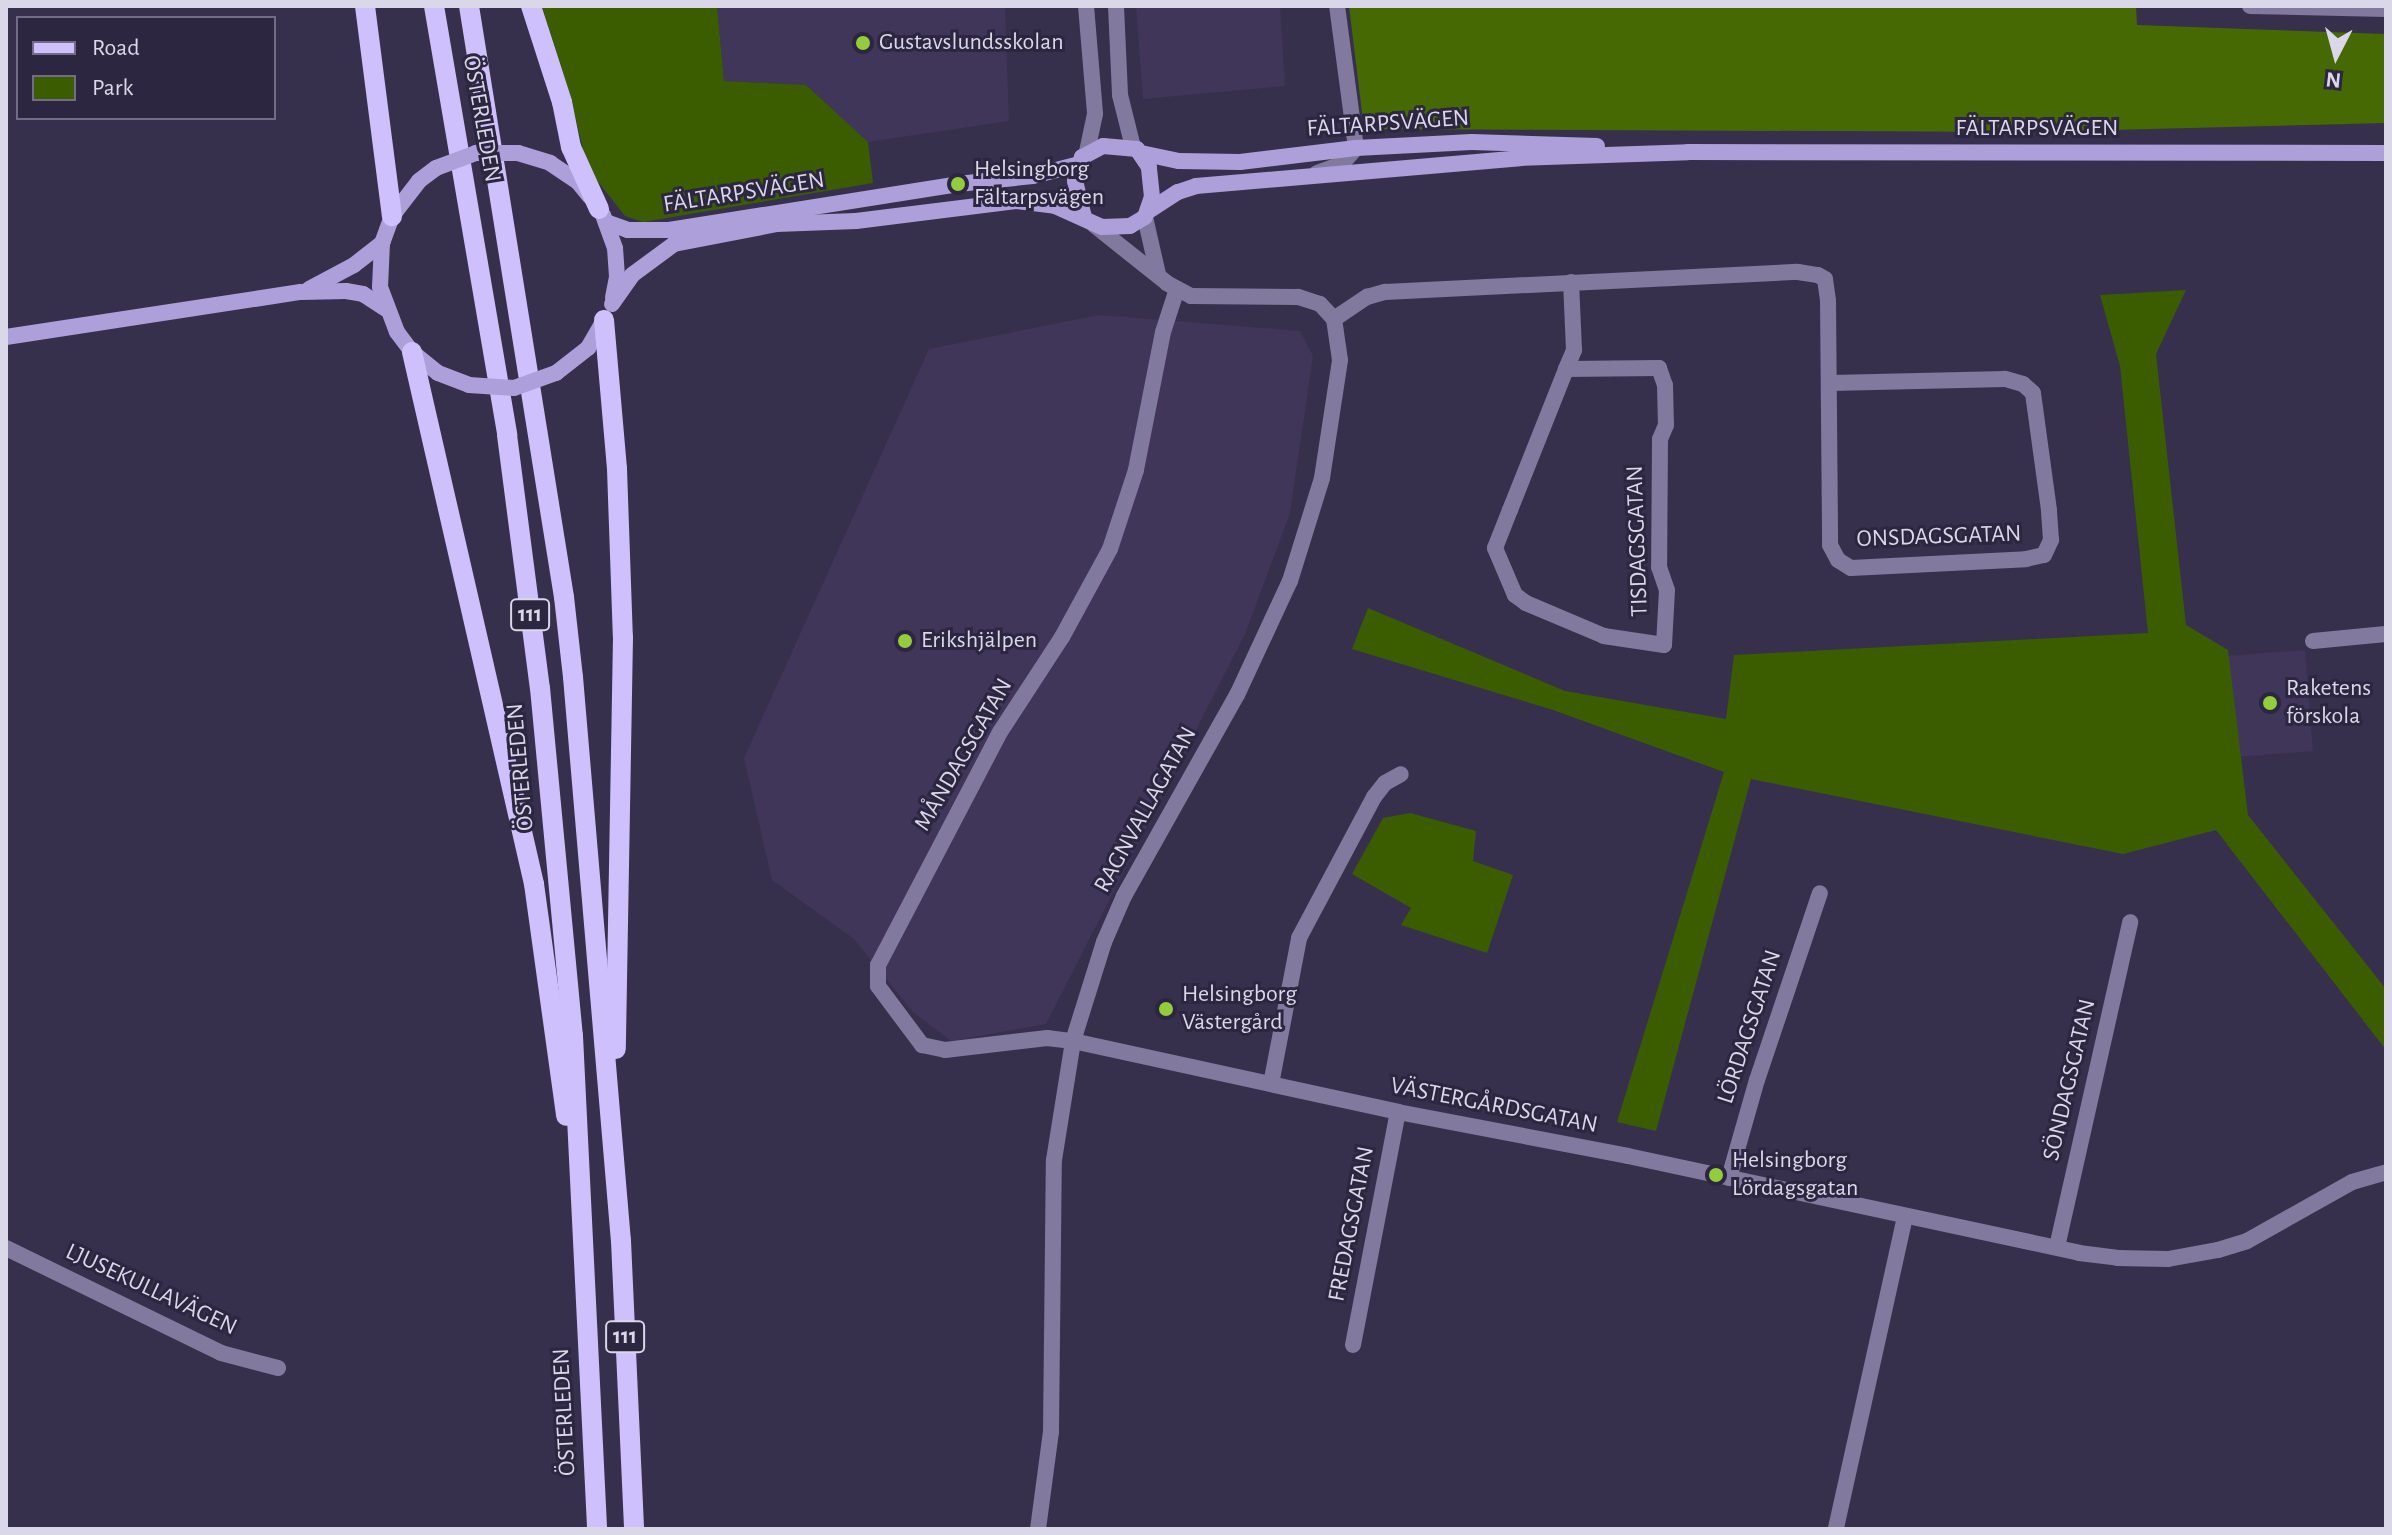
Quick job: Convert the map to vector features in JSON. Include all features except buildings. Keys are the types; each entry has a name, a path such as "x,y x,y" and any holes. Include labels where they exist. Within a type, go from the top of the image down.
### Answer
{"main road":[{"path":"365,6 392,216"},
{"name":"ÖSTERLEDEN","path":"434,6 507,435 540,688 573,1036 597,1529"},
{"name":"ÖSTERLEDEN","path":"469,6 564,597 613,1145 634,1529"},
{"path":"412,352 438,373 469,385 514,388 556,373 588,348 608,312 617,277 615,248 571,147 562,102 531,6"},
{"name":"FÄLTARPSVÄGEN","path":"1137,150 1179,161 1240,162 1356,148 1511,142 1688,152"},
{"path":"1103,146 1137,150 1151,177 1147,213 1121,228 1089,221 1075,189 1083,158 1103,146"},
{"name":"FÄLTARPSVÄGEN","path":"1147,213 1178,192 1196,186 1520,158 1688,152 2386,153"},
{"path":"583,1229 534,884 412,352 386,309 380,287 382,243 392,216 419,181 436,168 476,153 518,153 550,163 578,182 603,215"},
{"name":"FÄLTARPSVÄGEN","path":"603,215 628,230 669,230 1033,176 1083,158"},
{"name":"FÄLTARPSVÄGEN","path":"608,312 632,275 653,257 674,244 709,235 777,224 856,221 1016,201 1055,206 1089,221"},
{"path":"301,292 354,265 382,243"},
{"path":"6,337 301,292 346,291 363,294 386,309"},
{"path":"608,312 623,637 622,867 613,1145"}],"street":[{"path":"1083,158 1095,114 1086,6"},
{"path":"1116,6 1120,95 1137,150"},
{"path":"1312,175 1342,164 1356,148 1337,6"},
{"path":"2250,6 2386,9"},
{"path":"1147,213 1158,276"},
{"path":"1089,221 1158,276 1191,296 1308,298 1320,304 1334,319"},
{"name":"ONSDAGSGATAN","path":"1334,319 1367,297 1385,292 1798,272 1818,275 1827,287 1831,383 1830,545 1838,560 1851,568 2026,559 2044,555 2051,540 2049,510 2033,393 2023,384 2005,379 1831,383"},
{"name":"TISDAGSGATAN","path":"1566,369 1659,368 1665,385 1666,425 1660,439 1659,567 1667,590 1664,645 1604,636 1526,603 1515,595 1495,548 1566,369 1574,350 1571,282"},
{"name":"MÅNDAGSGATAN","path":"1073,1041 1047,1038 966,1048 926,1047 917,1040 878,986 877,969 1000,732 1062,637 1110,549 1136,470 1163,332 1177,289"},
{"name":"RAGNVALLAGATAN","path":"1038,1529 1051,1432 1054,1160 1073,1041 1099,956 1124,896 1237,695 1290,581 1322,478 1336,405 1340,349 1334,319"},
{"path":"2313,641 2386,634"},
{"path":"1271,1084 1299,938 1374,797 1385,783 1401,774"},
{"name":"LÖRDAGSGATAN","path":"1729,1178 1757,1080 1820,893"},
{"name":"SÖNDAGSGATAN","path":"2057,1247 2130,922"},
{"name":"VÄSTERGÅRDSGATAN","path":"1073,1041 1398,1112 2117,1258 2200,1255 2247,1241 2352,1182 2386,1172"},
{"name":"FREDAGSGATAN","path":"1353,1345 1398,1112"},
{"path":"1836,1528 1905,1217"},
{"name":"LJUSEKULLAVÄGEN","path":"6,1248 221,1353 278,1368"}],"shaded area":[{"name":"Gustavslundsskolan","path":"717,6 1005,6 1009,121 868,142 806,85 724,81"},
{"path":"1136,6 1280,6 1285,86 1143,99"},
{"path":"1099,315 1300,331 1313,356 1290,513 1245,634 1046,1024 951,1041 913,1012 854,939 772,880 744,758 929,349"},
{"name":"Raketens förskola","path":"2305,650 2313,751 2235,757 2227,656"}],"green space":[{"path":"542,6 717,6 724,81 806,85 868,142 873,183 643,222 625,216 588,169 570,95"},
{"path":"1349,6 2136,6 2137,25 2386,34 2386,123 2029,132 1364,129"},
{"path":"2186,290 2156,354 2186,625 2228,650 2248,815 2386,989 2386,1050 2216,830 2123,854 1751,779 1656,1131 1617,1122 1724,772 1553,710 1352,649 1368,608 1565,691 1726,719 1734,655 2148,633 2120,366 2100,295"},
{"path":"1410,813 1476,831 1473,861 1513,875 1487,953 1401,925 1411,908 1352,874 1383,818"}],"place":[{"name":"Gustavslundsskolan","path":"863,43"},
{"name":"Helsingborg Fältarpsvägen","path":"958,184"},
{"name":"Erikshjälpen","path":"905,641"},
{"name":"Raketens förskola","path":"2270,703"},
{"name":"Helsingborg Västergård","path":"1166,1009"},
{"name":"Helsingborg Lördagsgatan","path":"1716,1175"}]}
